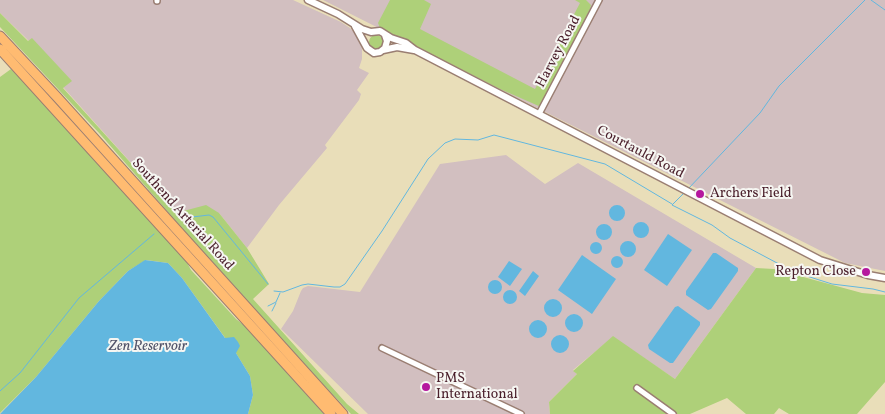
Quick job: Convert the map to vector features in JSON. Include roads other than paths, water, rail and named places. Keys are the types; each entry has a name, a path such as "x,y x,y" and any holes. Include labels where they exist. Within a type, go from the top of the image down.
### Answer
{"highway":[{"name":"Southend Arterial Road","path":"0,36 58,97 339,413"},
{"name":"Southend Arterial Road","path":"0,49 339,413"}],"street":[{"name":"Courtauld Road","path":"308,0 338,14 354,25 371,32 380,31 385,35 406,43 415,50 820,260 868,275 885,278"},
{"name":"Harvey Road","path":"538,114 600,0"},
{"name":"Courtauld Road","path":"354,25 366,48 371,52 377,53 397,47 415,50"},
{"path":"364,43 366,36 371,32"},
{"path":"383,50 387,45 385,35"},
{"path":"382,348 521,414"},
{"path":"637,388 673,414"}],"water":[{"path":"617,205 623,207 625,213 623,219 617,221 611,219 609,213 611,207"},
{"path":"641,222 647,224 649,230 647,236 641,238 635,236 633,230 635,224"},
{"path":"604,224 610,226 612,232 610,238 604,240 598,238 596,232 598,226"},
{"path":"668,234 692,250 667,286 644,270"},
{"path":"628,241 634,243 636,249 634,255 628,257 622,255 620,249 622,243"},
{"path":"594,242 598,242 602,248 598,254 594,254 590,250 590,246"},
{"path":"713,253 716,253 738,268 738,271 711,309 708,310 686,295 686,291"},
{"path":"582,255 616,279 592,314 558,290"},
{"path":"615,256 619,256 623,262 619,268 615,268 611,264 611,260"},
{"name":"Zen Reservoir","path":"145,260 168,263 182,278 225,338 234,337 238,342 240,346 236,353 250,376 253,395 248,414 0,414 36,377 99,301 128,271"},
{"path":"509,261 522,269 510,286 498,277"},
{"path":"533,271 539,276 525,296 519,291"},
{"path":"492,280 498,280 502,287 498,294 492,294 488,290 488,284"},
{"path":"507,290 513,290 517,297 513,304 507,304 503,300 503,294"},
{"path":"549,299 557,299 562,304 560,315 549,317 544,312 544,304"},
{"path":"678,306 700,322 700,325 673,363 670,363 649,349 648,345 675,307"},
{"path":"570,314 578,314 583,319 581,330 570,332 565,327 565,319"},
{"path":"534,320 542,320 547,325 545,336 534,338 529,333 529,325"},
{"path":"556,335 564,335 569,340 567,351 556,353 551,348 551,340"}],"waterway":[{"path":"688,189 760,113 779,86 865,0"},
{"path":"871,0 885,10"},
{"path":"274,291 283,292 308,284 334,287 340,287 345,284 382,231 428,159 445,143 455,139 478,140 494,135 605,164 672,204"},
{"path":"685,192 672,205 712,225 730,238 794,272 832,284 885,292"},
{"path":"179,217 209,215 213,217 268,284"},
{"path":"0,391 20,373 79,298 154,234"},
{"path":"268,306 276,302 280,293"},
{"path":"272,311 276,303"}],"place":[{"name":"Archers Field","path":"700,194"},
{"name":"Repton Close","path":"866,272"},
{"name":"PMS International","path":"426,387"}]}
